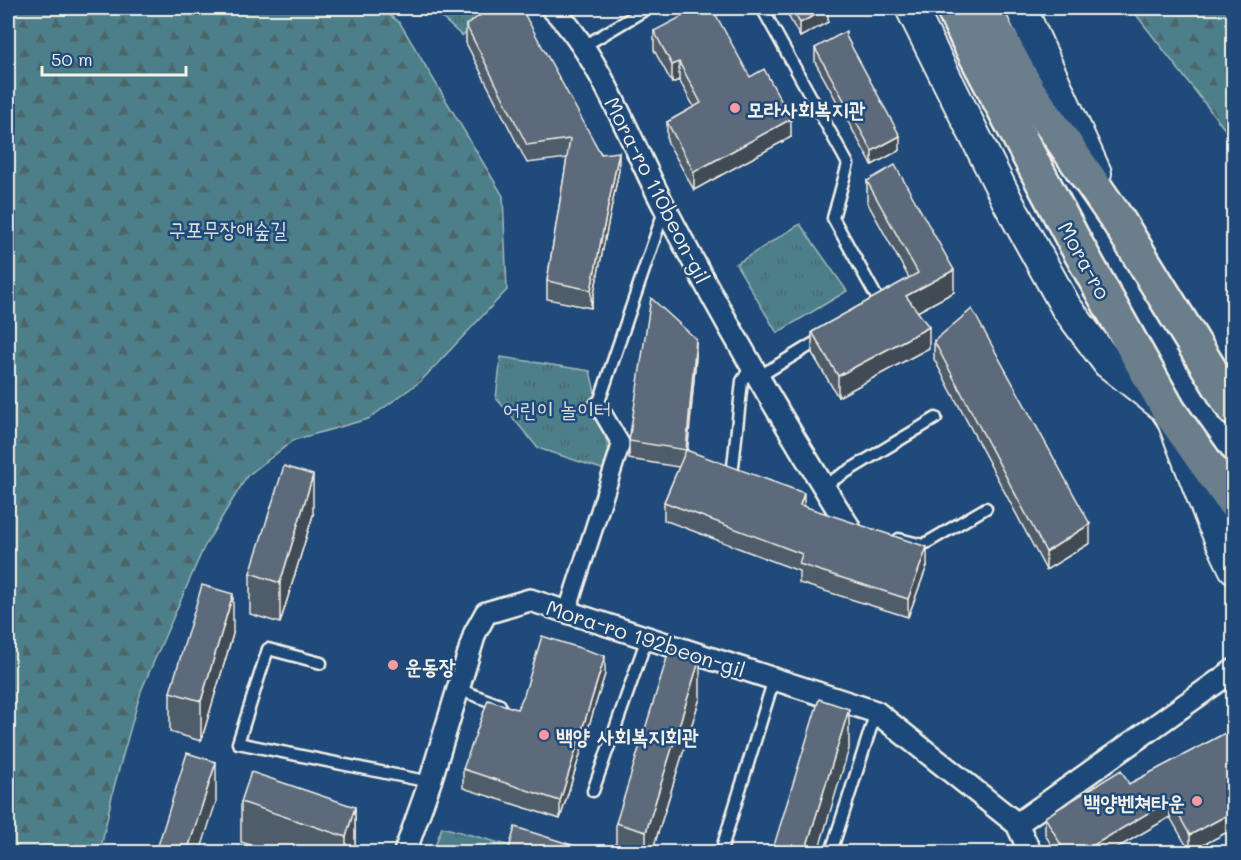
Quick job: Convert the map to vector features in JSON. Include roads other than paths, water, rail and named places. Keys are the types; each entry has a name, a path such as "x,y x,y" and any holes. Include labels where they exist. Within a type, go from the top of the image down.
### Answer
{"highway":[{"name":"Mora-ro","path":"953,8 1051,198 1168,411 1233,503"},
{"path":"983,8 1029,92 1119,222 1233,409"}],"main road":[{"path":"911,8 1010,204 1066,307 1108,363 1168,411 1212,522 1233,568"},
{"path":"1021,8 1119,222"},
{"path":"1179,322 1233,381"}],"street":[{"name":"Mora-ro 110beon-gil","path":"552,8 584,46 665,208 754,372 823,486 854,528"},
{"path":"567,612 621,444 598,405"},
{"name":"Mora-ro 192beon-gil","path":"405,852 430,782 475,633 486,613 530,600 876,712 1017,824 1030,852"},
{"path":"1017,824 1233,671"}],"lane":[{"path":"584,46 648,8"},
{"path":"762,8 848,165 833,218 880,303 870,309"},
{"path":"598,405 665,208"},
{"path":"732,476 742,381 754,372 839,327"},
{"path":"823,486 936,418"},
{"path":"891,537 923,545 986,508"},
{"path":"593,791 647,638"},
{"path":"321,663 268,649 238,743 430,782"},
{"path":"723,845 774,679"},
{"path":"458,689 507,707"},
{"path":"831,852 876,712"}],"place":[{"name":"모라사회복지관","path":"735,108"},
{"name":"운동장","path":"393,665"},
{"name":"백양 사회복지회관","path":"544,735"},
{"name":"백양벤쳐타운","path":"1197,801"}],"park label":[{"name":"구포무장애숲길","path":"228,228"},
{"name":"어린이 놀이터","path":"557,408"}]}
